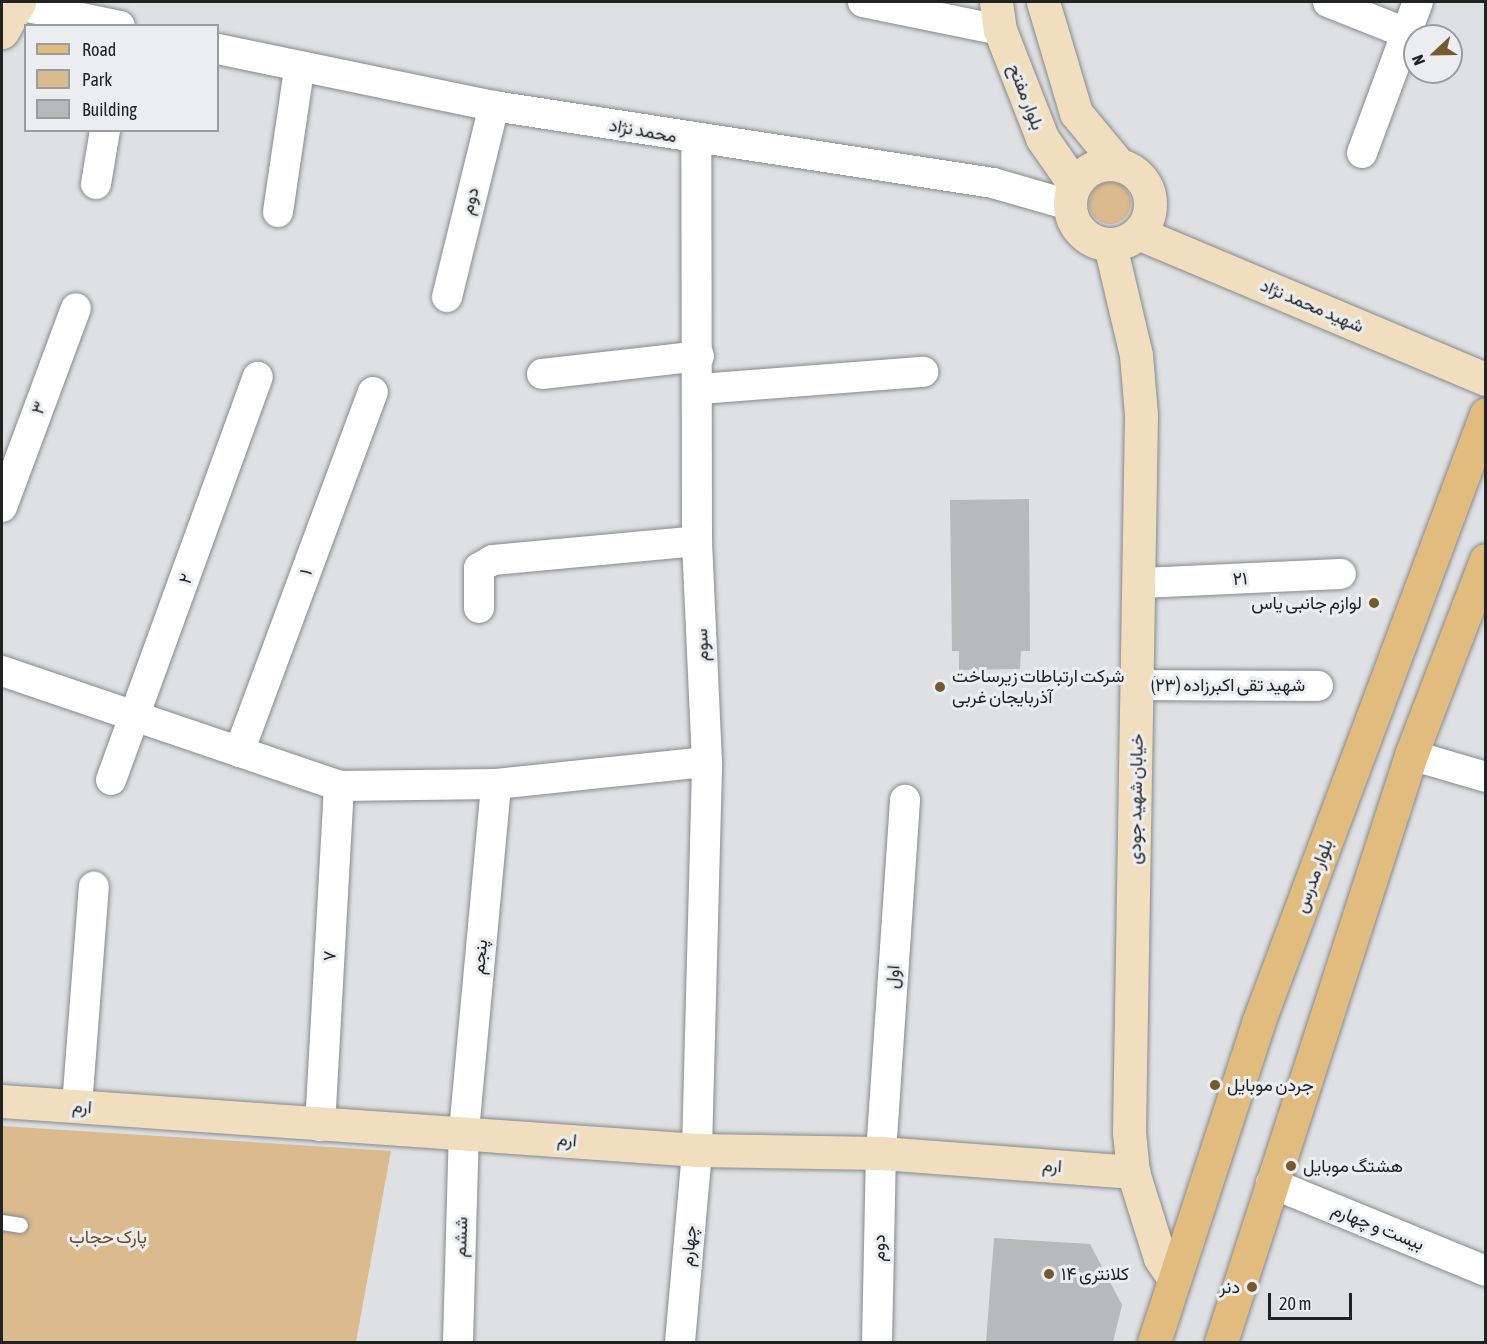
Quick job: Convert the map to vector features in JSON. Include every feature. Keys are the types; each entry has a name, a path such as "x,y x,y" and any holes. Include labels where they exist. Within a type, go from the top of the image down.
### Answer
{"main road":[{"name":"بلوار مدرس","path":"1154,1342 1173,1277 1258,1023 1366,741 1485,414"},
{"path":"1221,1342 1411,755 1485,560"},
{"path":"1366,741 1411,755"}],"street":[{"path":"862,2 998,16"},
{"path":"1043,2 1077,113 1119,165 1138,175 1148,194 1149,214 1124,239 1081,233 1072,195 1089,169 1119,165"},
{"path":"1328,2 1403,32"},
{"path":"1409,24 1418,2"},
{"path":"13,13 104,24"},
{"name":"بلوار مفتح","path":"998,16 1042,138 1072,195"},
{"path":"1362,153 1403,41"},
{"name":"محمد نژاد","path":"219,50 299,70 494,106 696,140 1072,195"},
{"path":"278,212 299,70"},
{"name":"دوم","path":"447,297 494,106"},
{"path":"96,184 105,132"},
{"name":"سوم","path":"696,140 700,389 697,541 706,762 698,1150"},
{"name":"شهید محمد نژاد","path":"1124,239 1485,379"},
{"name":"خیابان شهید جودی","path":"1124,239 1141,415 1140,583 1129,1132 1133,1172 1160,1258 1173,1277"},
{"name":"۳","path":"2,507 76,308"},
{"path":"542,374 699,356"},
{"path":"700,389 924,372"},
{"name":"۲","path":"111,780 138,714 258,377"},
{"name":"۱","path":"239,752 373,392"},
{"path":"479,608 479,568 493,560 697,541"},
{"name":"۲۱","path":"1140,583 1341,574"},
{"path":"2,671 138,714 339,786 496,784 706,762"},
{"name":"شهید تقی اکبرزاده (۲۳)","path":"1138,685 1318,686"},
{"path":"1411,755 1485,777"},
{"name":"پنجم","path":"464,1131 496,784"},
{"name":"۷","path":"320,1126 339,786"},
{"name":"اول","path":"881,1153 905,800"},
{"path":"77,1106 94,887"},
{"name":"ارم","path":"2,1101 320,1126 464,1131 698,1150 881,1153 1133,1172"},
{"name":"ششم","path":"458,1342 464,1131"},
{"name":"چهارم","path":"680,1342 698,1150"},
{"name":"دوم","path":"877,1342 881,1153"},
{"name":"بیست و چهارم","path":"1271,1183 1485,1271"}],"lane":[{"path":"2,1222 20,1225"}],"green space":[{"path":"1110,182 1125,188 1131,203 1125,218 1110,224 1095,218 1089,203 1095,188"},
{"name":"پارک حجاب","path":"2,1126 391,1151 356,1342 2,1342"}],"building":[{"path":"1029,499 1030,651 1021,651 1020,669 959,670 959,651 952,651 950,500"},
{"name":"کلانتری ۱۴","path":"994,1238 1090,1244 1122,1305 1113,1342 986,1342"}],"place":[{"name":"لوازم جانبی یاس","path":"1374,603"},
{"name":"شرکت ارتباطات زیرساخت آذربایجان غربی","path":"940,687"},
{"name":"جردن موبایل","path":"1215,1085"},
{"name":"هشتگ موبایل","path":"1291,1166"},
{"name":"کلانتری ۱۴","path":"1049,1274"},
{"name":"دنر","path":"1252,1287"}]}
